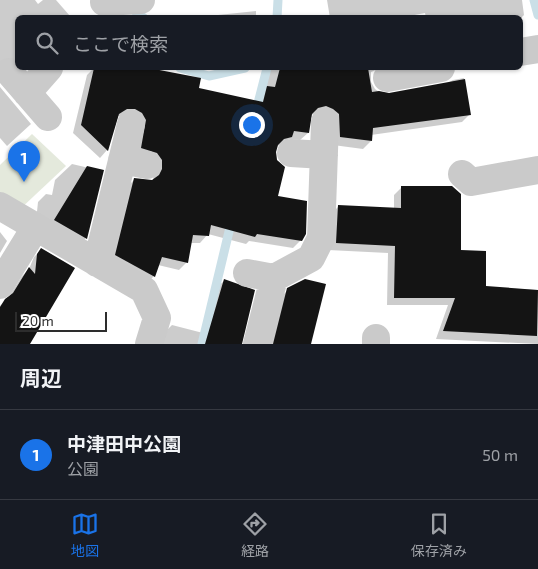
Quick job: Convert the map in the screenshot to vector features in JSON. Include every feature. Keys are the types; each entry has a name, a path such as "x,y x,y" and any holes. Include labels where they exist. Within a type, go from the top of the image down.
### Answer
{"street":[{"path":"99,7 141,0"},
{"path":"523,52 538,49"},
{"path":"27,93 47,70"},
{"path":"402,73 425,70"},
{"path":"9,72 48,116"},
{"path":"247,273 274,278 311,258 321,238 325,122"},
{"path":"97,263 135,163 130,124"},
{"path":"292,152 324,155"},
{"path":"462,174 471,182 538,170"},
{"path":"0,206 144,290 157,318 149,344"},
{"path":"0,285 35,228"},
{"path":"257,344 274,278"}],"shaded area":[{"path":"32,134 66,166 18,211 0,198 0,165"}],"building":[{"path":"94,70 159,70 201,78 199,88 263,102 267,86 275,87 279,70 368,70 372,92 389,93 465,79 471,115 373,128 372,141 340,137 339,114 326,106 318,108 312,114 309,133 294,131 292,137 284,139 278,145 276,152 277,160 285,167 278,196 307,201 306,234 302,241 257,234 255,237 211,225 209,236 193,235 188,263 162,257 155,277 115,255 134,178 152,180 159,175 162,169 162,160 157,153 141,148 146,120 142,113 135,109 127,109 119,114 108,151 81,125"},
{"path":"87,166 104,170 87,239 54,220"},
{"path":"401,186 452,186 461,194 461,250 486,251 486,286 538,290 537,336 443,331 455,298 394,298 395,246 336,243 338,205 401,208"},
{"path":"41,248 75,268 30,344 0,344 0,307 5,299 13,293 29,267 35,274 37,254"},
{"path":"224,279 255,290 242,344 205,344"},
{"path":"305,279 326,284 311,344 273,344 287,288"}],"waterway":[{"path":"277,15 278,0"},
{"path":"534,0 538,15"},
{"path":"136,12 140,15"},
{"path":"187,70 209,76 236,70"},
{"path":"256,111 266,70"},
{"path":"202,344 232,219"}],"place":[{"name":"中津田中公園","path":"24,182"}]}
